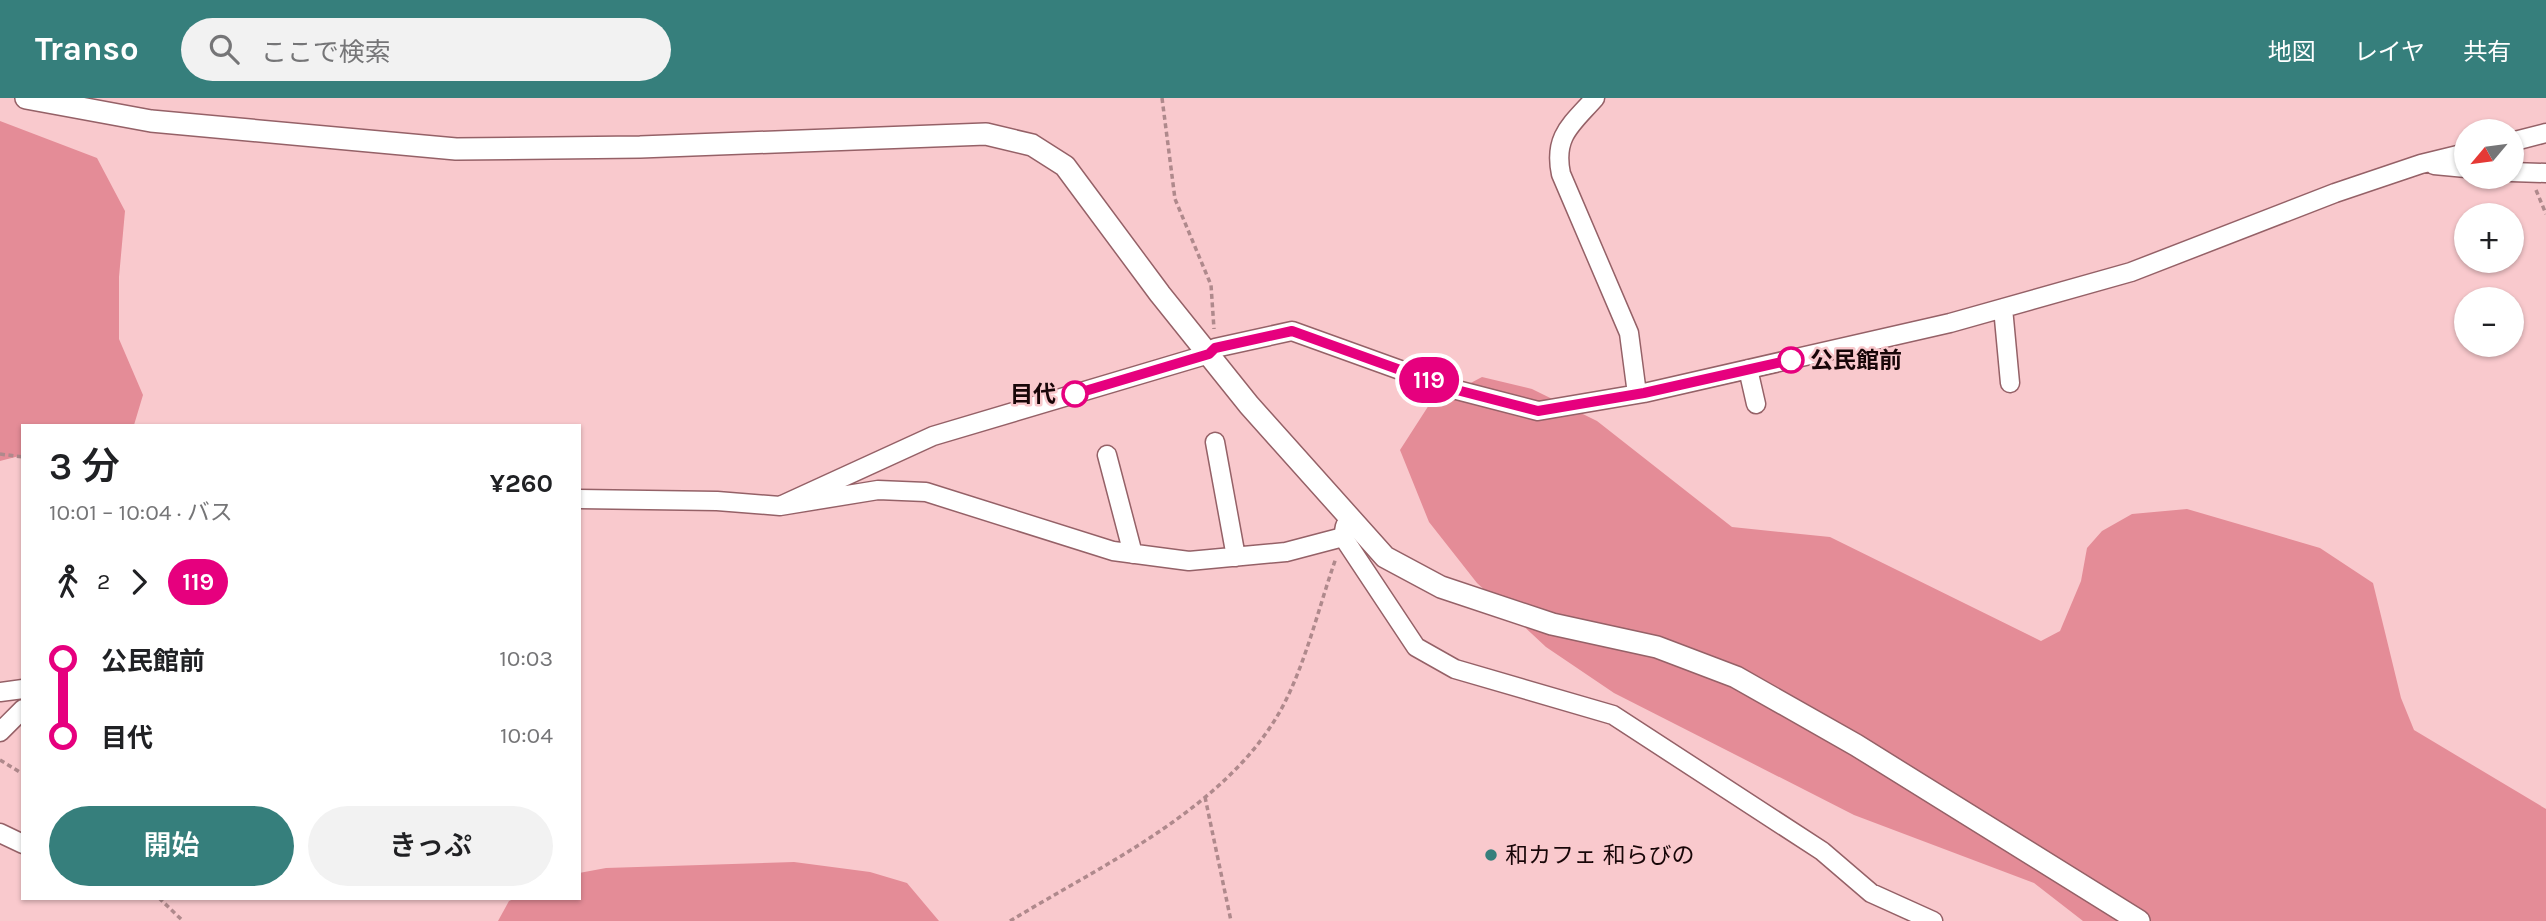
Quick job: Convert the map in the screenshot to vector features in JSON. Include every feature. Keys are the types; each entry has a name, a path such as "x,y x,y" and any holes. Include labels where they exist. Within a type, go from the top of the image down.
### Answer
{"street":[{"path":"26,98 151,121 456,149 640,147 986,134 1032,145 1065,166 1212,351 1249,405 1347,511 1385,557 1441,587 1552,624 1657,647 1736,677 1856,745 2139,921"},
{"path":"1595,98 1564,132 1557,153 1561,174 1629,333 1637,394"},
{"path":"2524,139 2546,133"},
{"path":"780,506 933,436 1212,351 1292,331 1453,389 1538,411 1637,394 2003,308 2131,272 2335,194 2421,164 2454,156"},
{"path":"2421,164 2454,167"},
{"path":"2003,308 2010,383"},
{"path":"1748,369 1756,404"},
{"path":"1215,442 1236,557"},
{"path":"1107,455 1133,554"},
{"path":"581,499 718,501 780,506 878,490 926,492 1113,551 1189,561 1286,552 1343,537"},
{"path":"1347,511 1343,537 1416,647 1455,669 1613,715 1822,851 1871,893 1933,921"},
{"path":"0,692 21,689"},
{"path":"0,732 21,711"},
{"path":"0,833 21,843"}],"path":[{"path":"1162,98 1175,199 1211,285 1212,351"},
{"path":"2538,173 2546,214"},
{"path":"0,454 21,457"},
{"path":"1010,921 1161,830 1205,797 1249,757 1282,707 1295,681 1343,537"},
{"path":"0,760 21,773"},
{"path":"1205,797 1230,921"},
{"path":"161,900 183,921"}],"shaded area":[{"path":"0,121 97,158 125,211 119,277 119,339 143,395 134,424 21,424 21,456 0,461"},
{"path":"1482,377 1532,389 1597,421 1732,527 1830,537 2041,641 2060,631 2081,581 2087,548 2102,531 2132,514 2187,509 2320,548 2373,583 2401,698 2414,730 2546,809 2546,921 2083,921 2034,883 1854,815 1614,693 1546,647 1477,583 1429,522 1400,450 1429,405"},
{"path":"794,862 870,872 907,883 939,921 498,921 511,900 581,900 581,873 606,868"}],"bus line":[{"name":"119","path":"1075,394 1209,354 1215,348 1292,331 1453,389 1538,411 1644,393 1791,360"}],"place":[{"name":"公民館前","path":"1791,360"},
{"name":"目代","path":"1075,394"},
{"name":"和カフェ 和らびの","path":"1491,855"}]}
